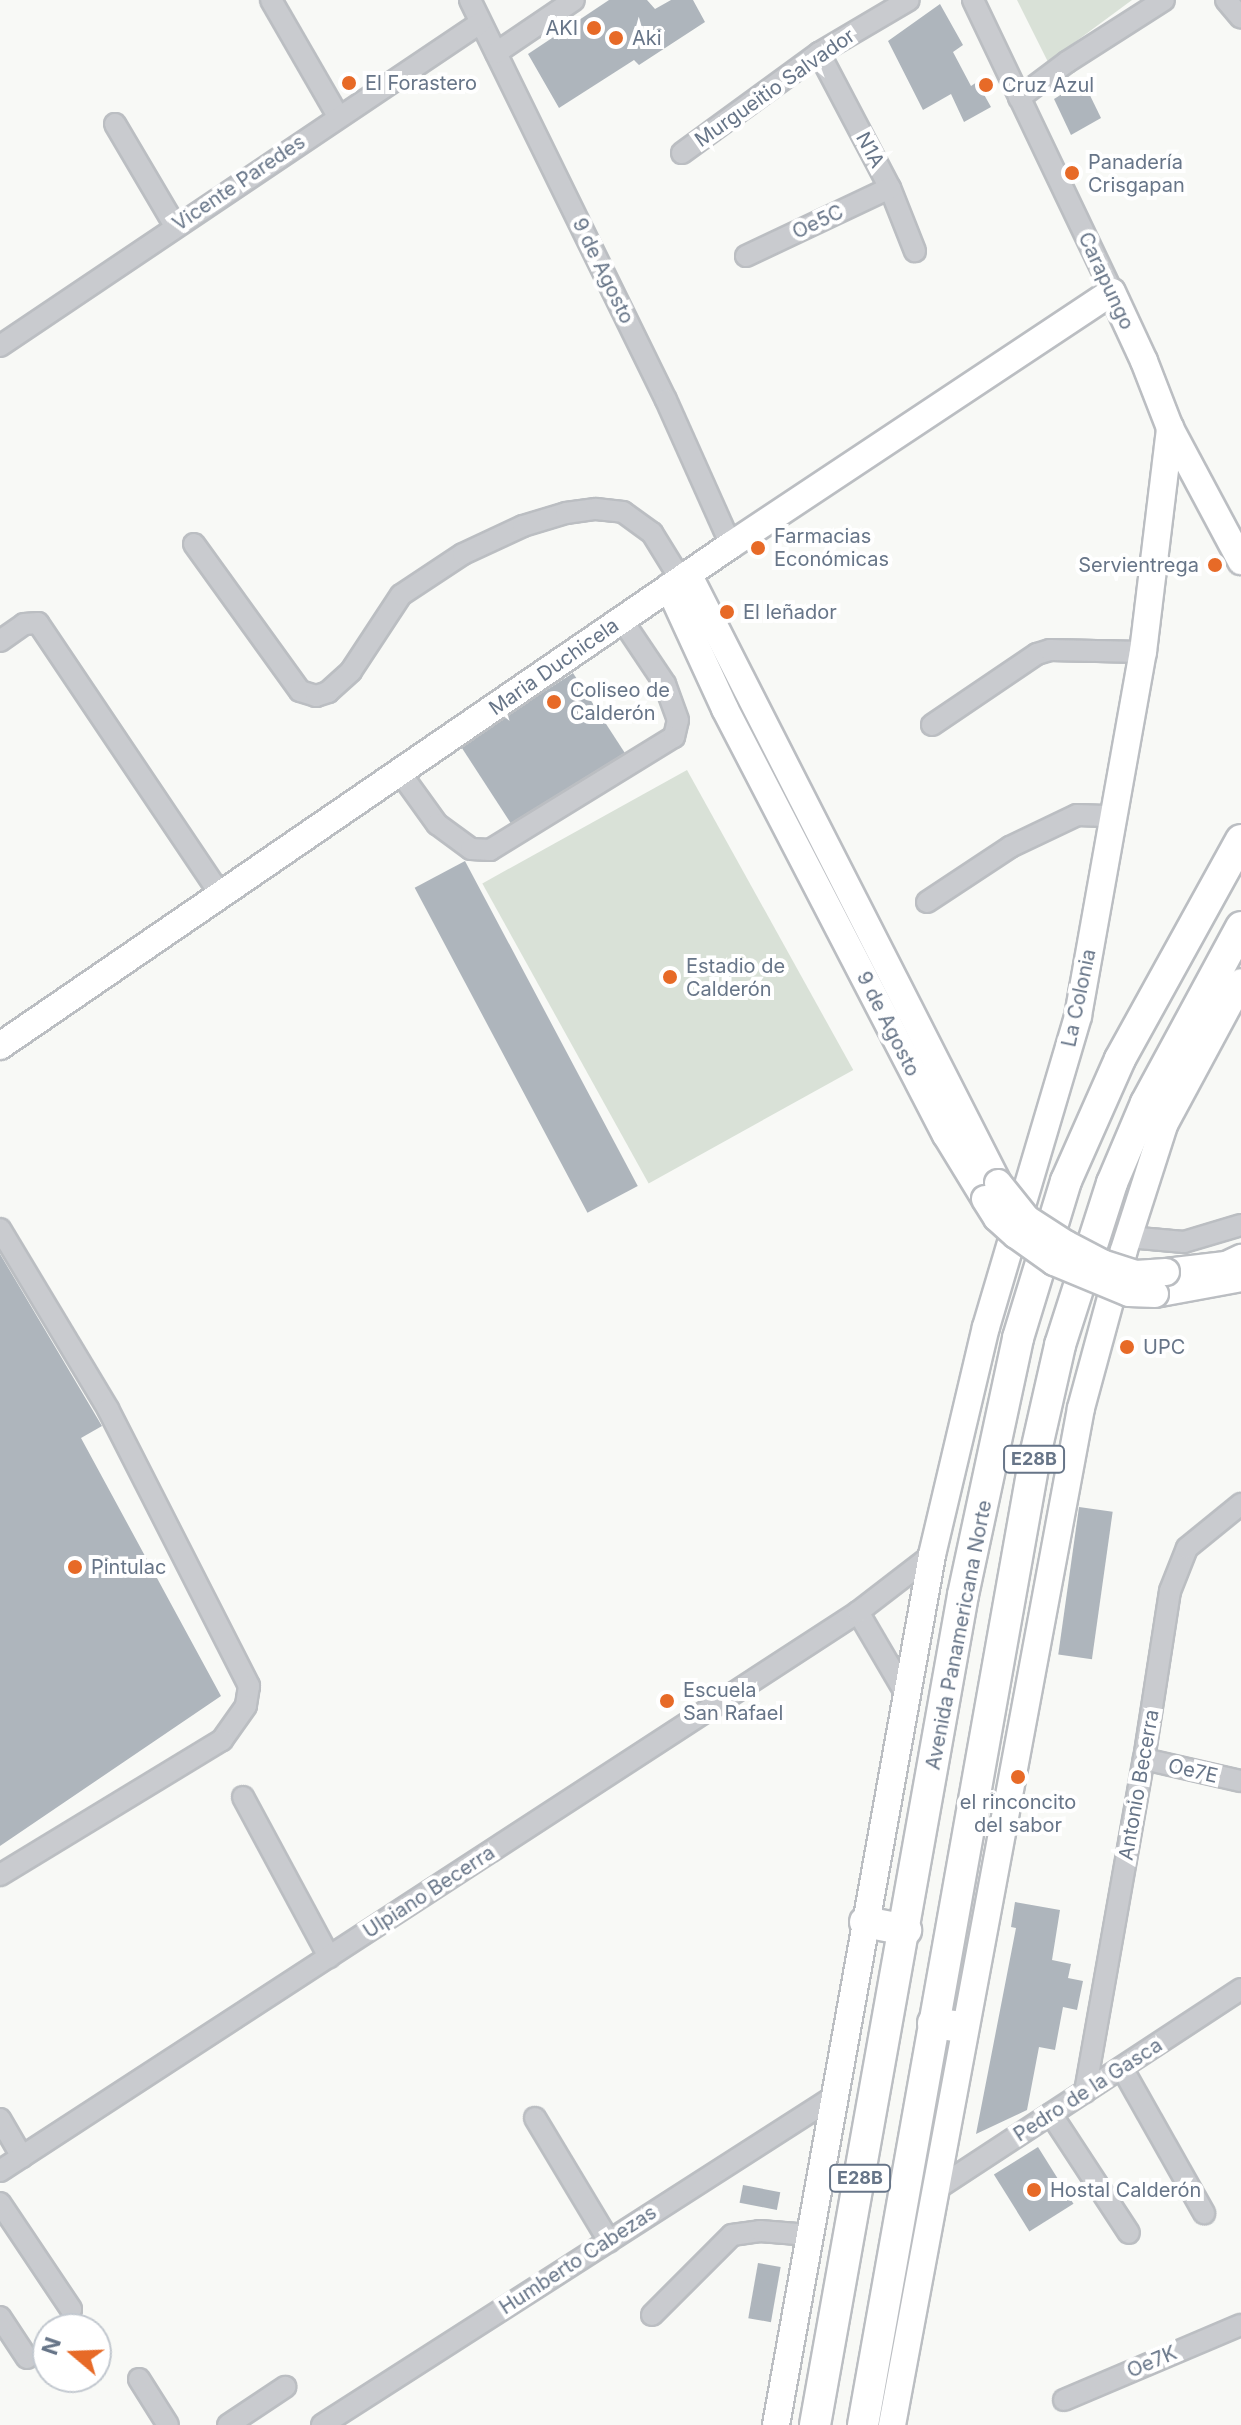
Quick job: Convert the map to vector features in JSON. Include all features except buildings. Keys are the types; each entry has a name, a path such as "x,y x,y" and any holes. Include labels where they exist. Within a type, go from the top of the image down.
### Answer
{"highway":[{"name":"Avenida Panamericana Norte","path":"815,2425 906,1930 963,1595 1018,1338 1066,1181 1120,1059 1241,840"},
{"name":"Avenida Panamericana Norte","path":"863,2425 1036,1451 1060,1345 1112,1183 1146,1103 1241,927"},
{"path":"865,1922 906,1930"},
{"path":"933,2023 963,2027"}],"main road":[{"name":"Maria Duchicela","path":"0,1046 401,774 679,580 1112,292"},
{"name":"Carapungo","path":"1112,292 1170,428 1241,561"},
{"name":"La Colonia","path":"932,1555 986,1327 1078,1016 1143,652 1170,428"},
{"name":"9 de Agosto","path":"679,580 992,1191 1027,1219 1102,1263 1160,1283 1241,1278"},
{"path":"892,2425 963,2027 1081,1408 1128,1237 1164,1125 1241,982"},
{"name":"9 de Agosto","path":"1160,1283 1241,1258"},
{"name":"Avenida Panamericana Norte","path":"776,2425 932,1555"}],"street":[{"path":"271,0 338,116"},
{"name":"9 de Agosto","path":"470,0 666,400 731,545"},
{"path":"496,53 574,0"},
{"name":"Murgueitio Salvador","path":"682,153 819,53 909,0"},
{"name":"Carapungo","path":"973,0 1112,292"},
{"path":"1019,98 1067,62 1164,0"},
{"path":"1226,0 1241,18"},
{"name":"Vicente Paredes","path":"2,339 480,23"},
{"name":"N1A","path":"819,53 890,188 915,251"},
{"path":"115,124 175,226"},
{"name":"Oe5C","path":"746,256 890,188"},
{"path":"194,544 300,691 316,696 328,692 351,671 401,595 463,554 537,522 566,513 596,509 623,512 652,533 679,580"},
{"path":"401,774 437,824 471,849 490,850 674,737 678,720 665,684 622,620"},
{"path":"0,641 24,624 38,623 221,895"},
{"path":"932,725 1037,654 1050,650 1143,652"},
{"path":"927,902 1010,847 1077,815 1113,816"},
{"path":"1128,1237 1184,1242 1241,1225"},
{"path":"0,1229 108,1409 249,1686 246,1706 222,1740 0,1875"},
{"name":"Antonio Becerra","path":"1085,2092 1144,1759 1170,1591 1187,1548 1241,1504"},
{"name":"Ulpiano Becerra","path":"0,2171 858,1612 932,1555"},
{"path":"858,1612 905,1692"},
{"name":"Oe7E","path":"1144,1759 1241,1781"},
{"path":"243,1797 329,1957"},
{"name":"Pedro de la Gasca","path":"935,2190 1241,1989"},
{"path":"1122,2068 1204,2213"},
{"name":"Humberto Cabezas","path":"322,2425 835,2096"},
{"path":"1051,2114 1129,2233"},
{"path":"535,2118 609,2241"},
{"path":"0,2119 22,2157"},
{"path":"0,2203 71,2309"},
{"path":"652,2315 732,2235 760,2231 810,2235"},
{"path":"0,2317 27,2358"},
{"name":"Oe7K","path":"1064,2400 1241,2325"},
{"path":"139,2379 168,2425"},
{"path":"228,2425 285,2387"}],"shaded area":[{"path":"1017,0 1132,0 1048,62"},
{"name":"Estadio de Calderón","path":"687,770 853,1070 649,1183 482,883"}],"place":[{"name":"AKI","path":"594,28"},
{"name":"Aki","path":"616,38"},
{"name":"El Forastero","path":"349,83"},
{"name":"Cruz Azul","path":"986,85"},
{"name":"Panadería Crisgapan","path":"1072,173"},
{"name":"Farmacias Económicas","path":"758,548"},
{"name":"Servientrega","path":"1215,565"},
{"name":"El leñador","path":"727,612"},
{"name":"Coliseo de Calderón","path":"554,702"},
{"name":"Estadio de Calderón","path":"670,977"},
{"name":"UPC","path":"1127,1347"},
{"name":"Pintulac","path":"75,1567"},
{"name":"Escuela San Rafael","path":"667,1701"},
{"name":"el rinconcito del sabor","path":"1018,1777"},
{"name":"Hostal Calderón","path":"1034,2190"}]}
